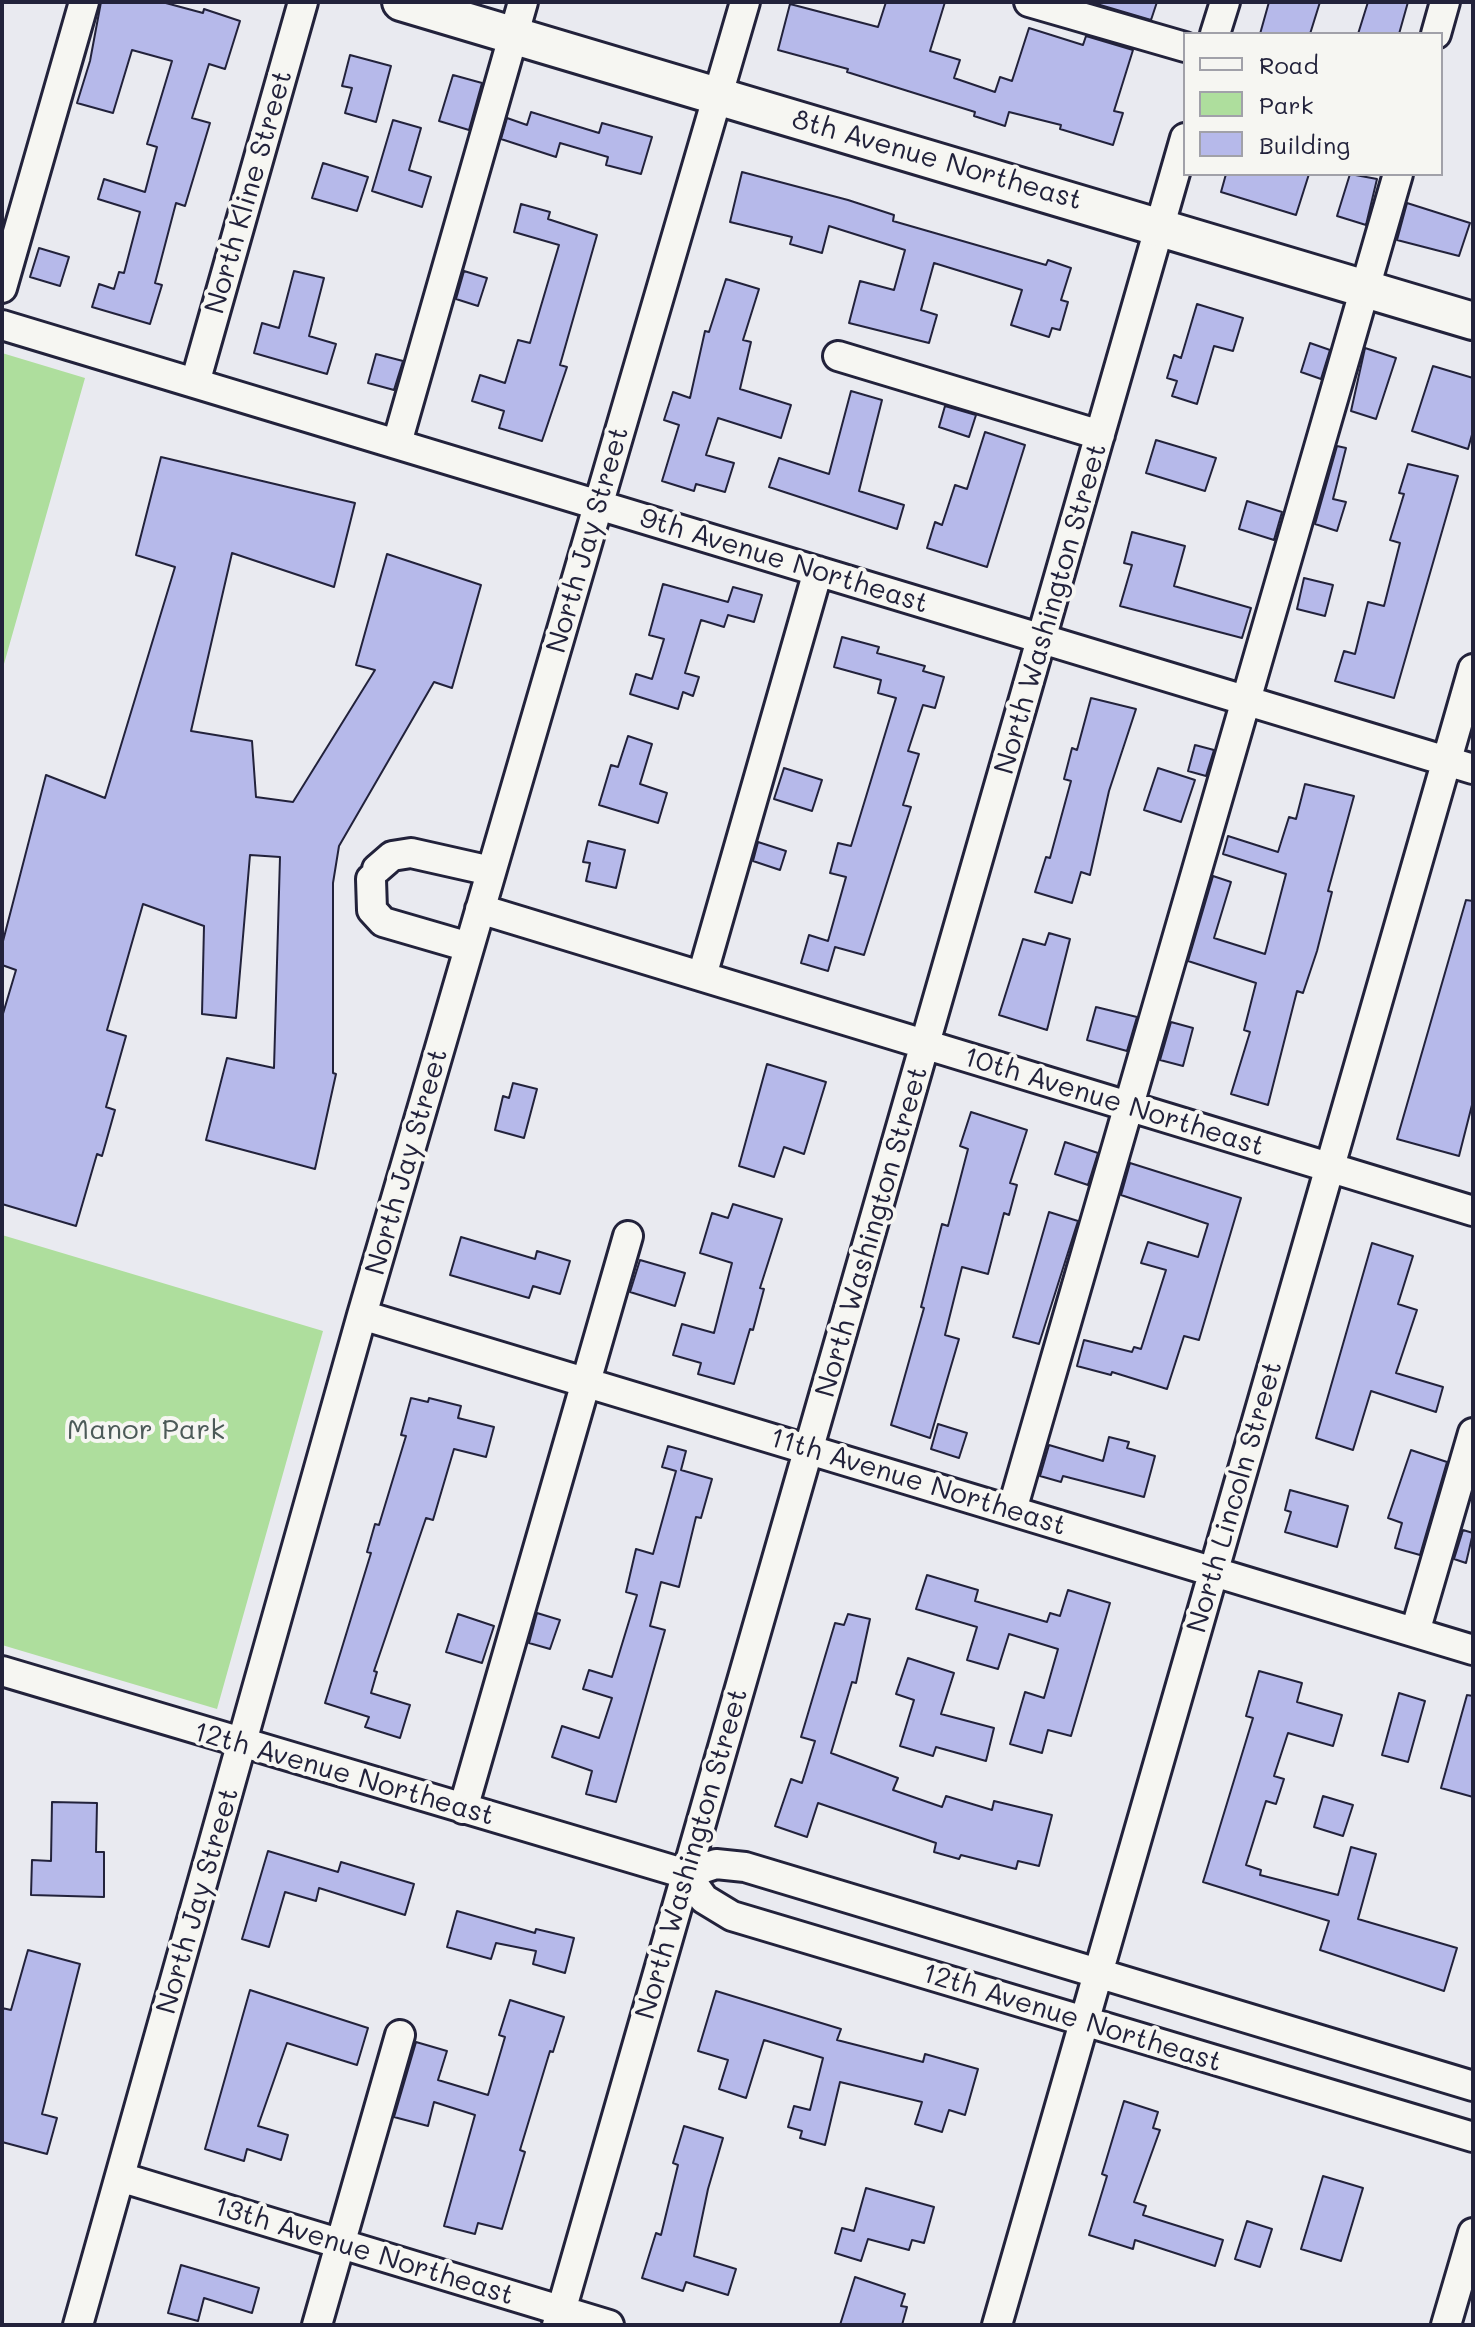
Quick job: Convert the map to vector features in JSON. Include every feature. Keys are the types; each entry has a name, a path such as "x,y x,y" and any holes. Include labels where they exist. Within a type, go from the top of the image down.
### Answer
{"main road":[{"name":"8th Avenue Northeast","path":"401,2 519,19 718,96 1473,321"}],"street":[{"path":"2,288 84,2"},
{"name":"North Kline Street","path":"195,383 303,2"},
{"name":"North Jay Street","path":"78,2325 362,1315 745,2"},
{"path":"1029,2 1183,46"},
{"path":"1216,32 1225,2"},
{"path":"1437,32 1445,2"},
{"path":"397,443 519,19"},
{"name":"North Washington Street","path":"559,2318 1183,145"},
{"path":"1012,1510 1126,1106 1397,176"},
{"name":"9th Avenue Northeast","path":"2,325 1460,765"},
{"path":"838,356 1100,435"},
{"path":"702,976 818,571"},
{"name":"North Lincoln Street","path":"997,2325 1329,1168 1460,765 1473,669"},
{"path":"469,947 383,922 372,910 374,874 392,856 411,853 491,871"},
{"name":"10th Avenue Northeast","path":"480,909 1473,1211"},
{"path":"463,1809 628,1236"},
{"name":"11th Avenue Northeast","path":"362,1315 1473,1650"},
{"path":"1415,1632 1473,1433"},
{"name":"12th Avenue Northeast","path":"2,1671 686,1874 716,1864 745,1867 1473,2086"},
{"name":"12th Avenue Northeast","path":"686,1874 704,1899 732,1916 1473,2137"},
{"path":"317,2325 400,2035"},
{"name":"13th Avenue Northeast","path":"120,2177 340,2244 559,2318 609,2325"},
{"path":"1446,2325 1473,2233"}],"green space":[{"path":"2,353 85,378 2,671"},
{"name":"Manor Park","path":"2,1235 323,1331 217,1709 2,1645"}],"building":[{"path":"101,2 162,2 203,13 204,9 240,21 225,69 209,64 192,118 210,123 185,206 176,203 155,283 162,285 150,324 92,307 99,284 114,289 119,272 124,273 140,212 98,199 104,179 145,192 157,147 147,144 172,61 132,50 113,113 77,103 90,61"},
{"path":"886,2 945,2 930,51 960,60 954,78 995,92 1000,77 1012,81 1029,28 1083,45 1086,36 1133,50 1114,111 1123,113 1113,145 1060,129 1061,125 1009,112 1005,126 974,116 975,112 847,72 848,69 778,50 790,4 878,27"},
{"path":"1090,2 1157,2 1151,20"},
{"path":"1269,2 1320,2 1311,32 1261,32"},
{"path":"1368,2 1408,2 1400,32 1359,32"},
{"path":"350,55 391,66 376,122 345,113 352,88 342,86"},
{"path":"453,75 482,83 469,130 439,121"},
{"path":"531,112 599,133 602,123 652,137 641,174 606,165 608,157 560,143 556,157 501,139 507,118 527,125"},
{"path":"393,120 421,128 409,170 431,177 422,207 372,191"},
{"path":"323,163 368,177 357,211 312,198"},
{"path":"742,172 848,200 894,215 893,221 1046,265 1048,260 1071,268 1061,300 1068,302 1060,330 1052,328 1049,337 1011,325 1022,290 934,263 921,310 937,315 929,343 849,323 860,281 894,290 905,250 829,226 822,253 790,244 792,237 730,222"},
{"path":"1225,176 1308,176 1296,215 1221,192"},
{"path":"1349,176 1377,179 1366,225 1337,216"},
{"path":"1407,203 1470,223 1459,256 1397,240"},
{"path":"521,204 550,212 548,219 597,235 560,365 567,367 542,441 499,428 504,411 472,401 480,375 505,383 518,340 530,343 559,245 514,232"},
{"path":"39,248 69,257 60,286 30,277"},
{"path":"294,271 324,278 309,336 336,344 327,374 254,353 262,323 279,328"},
{"path":"464,271 487,278 478,306 456,299"},
{"path":"726,279 759,289 743,340 751,342 740,389 791,405 781,438 718,418 706,455 734,463 725,492 696,484 694,491 662,481 679,425 664,420 673,392 690,398 705,331 709,332"},
{"path":"1197,304 1243,318 1233,351 1214,346 1197,404 1172,396 1177,381 1167,378 1174,355 1181,358"},
{"path":"1310,343 1330,350 1321,379 1301,372"},
{"path":"1365,348 1396,358 1376,419 1351,411"},
{"path":"376,354 403,361 394,390 368,383"},
{"path":"1433,366 1473,378 1473,431 1468,449 1412,431"},
{"path":"851,391 882,400 859,491 904,505 897,529 769,487 779,458 829,474"},
{"path":"945,406 976,415 969,437 939,427"},
{"path":"985,432 1025,445 987,567 927,548 935,522 942,525 955,485 967,489"},
{"path":"1156,440 1216,458 1205,491 1146,473"},
{"path":"1337,446 1346,448 1333,499 1346,502 1337,531 1315,524"},
{"path":"161,457 355,503 334,587 232,553 191,731 252,741 256,797 293,802 375,670 356,665 387,554 481,585 452,688 434,682 339,846 333,883 333,1073 336,1074 315,1169 206,1140 227,1058 274,1068 280,857 250,855 236,1018 202,1014 204,926 143,904 107,1030 126,1036 106,1107 115,1110 102,1156 97,1154 76,1226 2,1204 2,1017 16,970 2,965 2,945 46,775 105,798 175,567 136,555"},
{"path":"1408,464 1458,476 1394,698 1335,681 1344,651 1355,654 1368,602 1384,606 1400,543 1390,540 1404,494 1399,493"},
{"path":"1247,501 1282,512 1274,540 1239,529"},
{"path":"1132,532 1185,546 1174,586 1251,608 1242,638 1120,606 1132,565 1124,563"},
{"path":"1304,578 1333,585 1325,616 1297,609"},
{"path":"663,584 728,602 733,587 762,595 754,622 728,615 724,627 701,620 685,673 699,677 693,696 683,692 678,709 630,694 636,674 652,679 664,639 649,635"},
{"path":"842,637 879,647 877,653 925,666 923,671 944,677 935,708 923,705 908,751 919,754 903,805 911,807 864,955 835,947 828,971 801,963 809,935 828,941 846,877 830,873 838,843 851,846 896,698 878,693 881,680 834,667"},
{"path":"1091,698 1136,709 1109,791 1090,875 1081,872 1072,903 1035,892 1046,857 1050,858 1071,781 1064,779 1072,748 1077,750"},
{"path":"628,736 652,744 640,784 667,793 658,823 599,805 611,765 618,767"},
{"path":"1195,745 1214,750 1206,776 1188,771"},
{"path":"784,768 822,780 812,811 774,799"},
{"path":"1158,768 1195,780 1181,822 1144,810"},
{"path":"1305,784 1354,796 1328,891 1332,892 1317,951 1303,993 1297,991 1268,1105 1231,1094 1250,1032 1244,1030 1256,983 1188,961 1213,876 1231,882 1214,938 1265,954 1286,874 1223,854 1228,836 1278,852 1289,817 1296,819"},
{"path":"588,841 625,850 616,888 586,881 590,863 583,862"},
{"path":"758,842 786,851 780,870 753,861"},
{"path":"1466,900 1473,901 1473,1101 1459,1156 1397,1139"},
{"path":"1049,933 1070,939 1047,1030 999,1015 1023,939 1045,945"},
{"path":"1096,1007 1137,1017 1127,1051 1087,1040"},
{"path":"1171,1022 1193,1028 1183,1066 1160,1060"},
{"path":"767,1064 826,1082 804,1154 784,1147 774,1177 739,1166"},
{"path":"513,1083 537,1089 524,1138 495,1130 503,1096 509,1098"},
{"path":"971,1112 1027,1130 1010,1183 1017,1185 1009,1215 1004,1213 988,1274 962,1267 945,1335 959,1339 930,1438 891,1425 924,1308 921,1307 942,1224 948,1226 968,1149 960,1146"},
{"path":"1065,1142 1098,1153 1088,1185 1055,1174"},
{"path":"1130,1163 1241,1198 1199,1340 1184,1336 1167,1389 1112,1372 1111,1375 1077,1366 1084,1340 1132,1352 1134,1347 1141,1349 1166,1270 1141,1263 1148,1242 1198,1257 1208,1224 1121,1195"},
{"path":"733,1204 782,1219 760,1288 764,1289 753,1330 750,1329 734,1384 698,1374 701,1363 673,1355 682,1324 714,1333 732,1263 700,1253 712,1213 728,1218"},
{"path":"1049,1212 1078,1221 1039,1344 1013,1337"},
{"path":"461,1237 535,1259 537,1251 570,1261 560,1294 533,1286 529,1298 450,1275"},
{"path":"1372,1243 1413,1256 1398,1304 1417,1310 1396,1373 1443,1387 1436,1412 1371,1391 1353,1450 1316,1438"},
{"path":"640,1260 685,1273 675,1306 630,1292"},
{"path":"411,1398 428,1402 429,1398 461,1406 458,1418 494,1427 486,1457 454,1449 433,1520 426,1518 374,1671 377,1672 371,1693 410,1705 400,1738 365,1727 369,1717 325,1703 371,1553 367,1552 375,1524 379,1525 406,1436 401,1435"},
{"path":"938,1424 967,1433 959,1458 931,1449"},
{"path":"1109,1437 1129,1442 1127,1448 1155,1456 1144,1497 1063,1476 1061,1482 1040,1476 1049,1445 1103,1461"},
{"path":"668,1446 686,1451 681,1470 712,1479 701,1518 696,1517 679,1587 661,1582 650,1626 665,1630 616,1802 586,1794 592,1771 552,1757 562,1726 599,1738 612,1698 583,1689 589,1670 612,1677 637,1595 626,1592 636,1549 653,1554 676,1471 662,1467"},
{"path":"1411,1450 1447,1462 1420,1555 1395,1548 1402,1523 1388,1518"},
{"path":"1290,1490 1348,1506 1337,1547 1285,1532 1291,1512 1285,1510"},
{"path":"1463,1530 1473,1533 1466,1563 1454,1559"},
{"path":"927,1575 978,1590 975,1601 1047,1622 1050,1613 1060,1616 1068,1590 1110,1603 1071,1736 1048,1730 1042,1753 1010,1744 1025,1692 1044,1698 1058,1649 1009,1634 998,1669 967,1660 977,1627 916,1609"},
{"path":"537,1613 560,1620 550,1649 529,1643"},
{"path":"458,1614 494,1626 482,1663 446,1652"},
{"path":"848,1614 870,1619 856,1683 852,1682 831,1753 898,1778 893,1790 942,1807 946,1796 992,1810 994,1801 1052,1815 1039,1866 1018,1861 1016,1869 961,1855 959,1859 934,1852 936,1843 818,1803 807,1837 775,1826 791,1779 802,1783 815,1741 801,1737 835,1623 844,1625"},
{"path":"908,1658 954,1673 941,1714 994,1728 986,1761 936,1747 933,1756 900,1746 914,1700 896,1694"},
{"path":"1259,1671 1302,1683 1297,1702 1342,1715 1333,1746 1288,1733 1274,1776 1284,1779 1276,1804 1266,1801 1246,1865 1261,1870 1260,1875 1338,1895 1351,1847 1376,1854 1358,1919 1457,1948 1444,1991 1320,1950 1329,1921 1203,1882 1253,1718 1246,1716"},
{"path":"1399,1693 1425,1701 1408,1762 1382,1755"},
{"path":"1467,1695 1473,1696 1473,1797 1441,1788"},
{"path":"1323,1796 1353,1805 1343,1836 1314,1827"},
{"path":"52,1802 97,1803 96,1852 104,1852 104,1897 31,1895 32,1860 51,1861"},
{"path":"268,1851 338,1872 341,1862 414,1884 405,1915 319,1888 316,1901 285,1892 269,1947 242,1939"},
{"path":"457,1911 535,1933 536,1929 574,1938 565,1973 533,1964 536,1951 496,1943 491,1959 447,1947"},
{"path":"28,1950 80,1964 42,2114 57,2118 47,2154 2,2142 2,2008 11,2010"},
{"path":"250,1990 368,2028 357,2065 287,2043 258,2126 288,2135 281,2160 247,2149 244,2161 205,2149"},
{"path":"716,1991 841,2029 837,2040 923,2062 925,2054 978,2069 965,2115 949,2110 942,2132 915,2124 922,2102 840,2082 825,2145 800,2138 802,2131 788,2127 794,2106 810,2110 823,2058 764,2040 746,2098 719,2089 728,2060 698,2051"},
{"path":"510,2000 564,2017 553,2052 550,2051 520,2150 525,2152 502,2229 478,2223 475,2234 444,2226 475,2115 434,2102 428,2126 394,2117 416,2042 447,2051 438,2080 488,2095 505,2037 499,2035"},
{"path":"1124,2101 1158,2112 1153,2128 1160,2130 1134,2202 1146,2206 1143,2215 1223,2240 1215,2266 1135,2240 1133,2249 1089,2235 1107,2176 1102,2174"},
{"path":"684,2126 723,2138 694,2256 736,2269 728,2295 686,2282 683,2291 642,2278 656,2233 661,2235 678,2165 673,2163"},
{"path":"1323,2176 1363,2188 1341,2261 1301,2249"},
{"path":"866,2188 934,2207 924,2243 912,2240 909,2250 868,2239 861,2261 835,2253 842,2228 854,2231"},
{"path":"1247,2221 1272,2229 1260,2267 1235,2259"},
{"path":"181,2265 259,2288 252,2313 204,2298 198,2321 168,2313"},
{"path":"855,2277 905,2294 901,2306 907,2307 902,2325 840,2325"}]}
